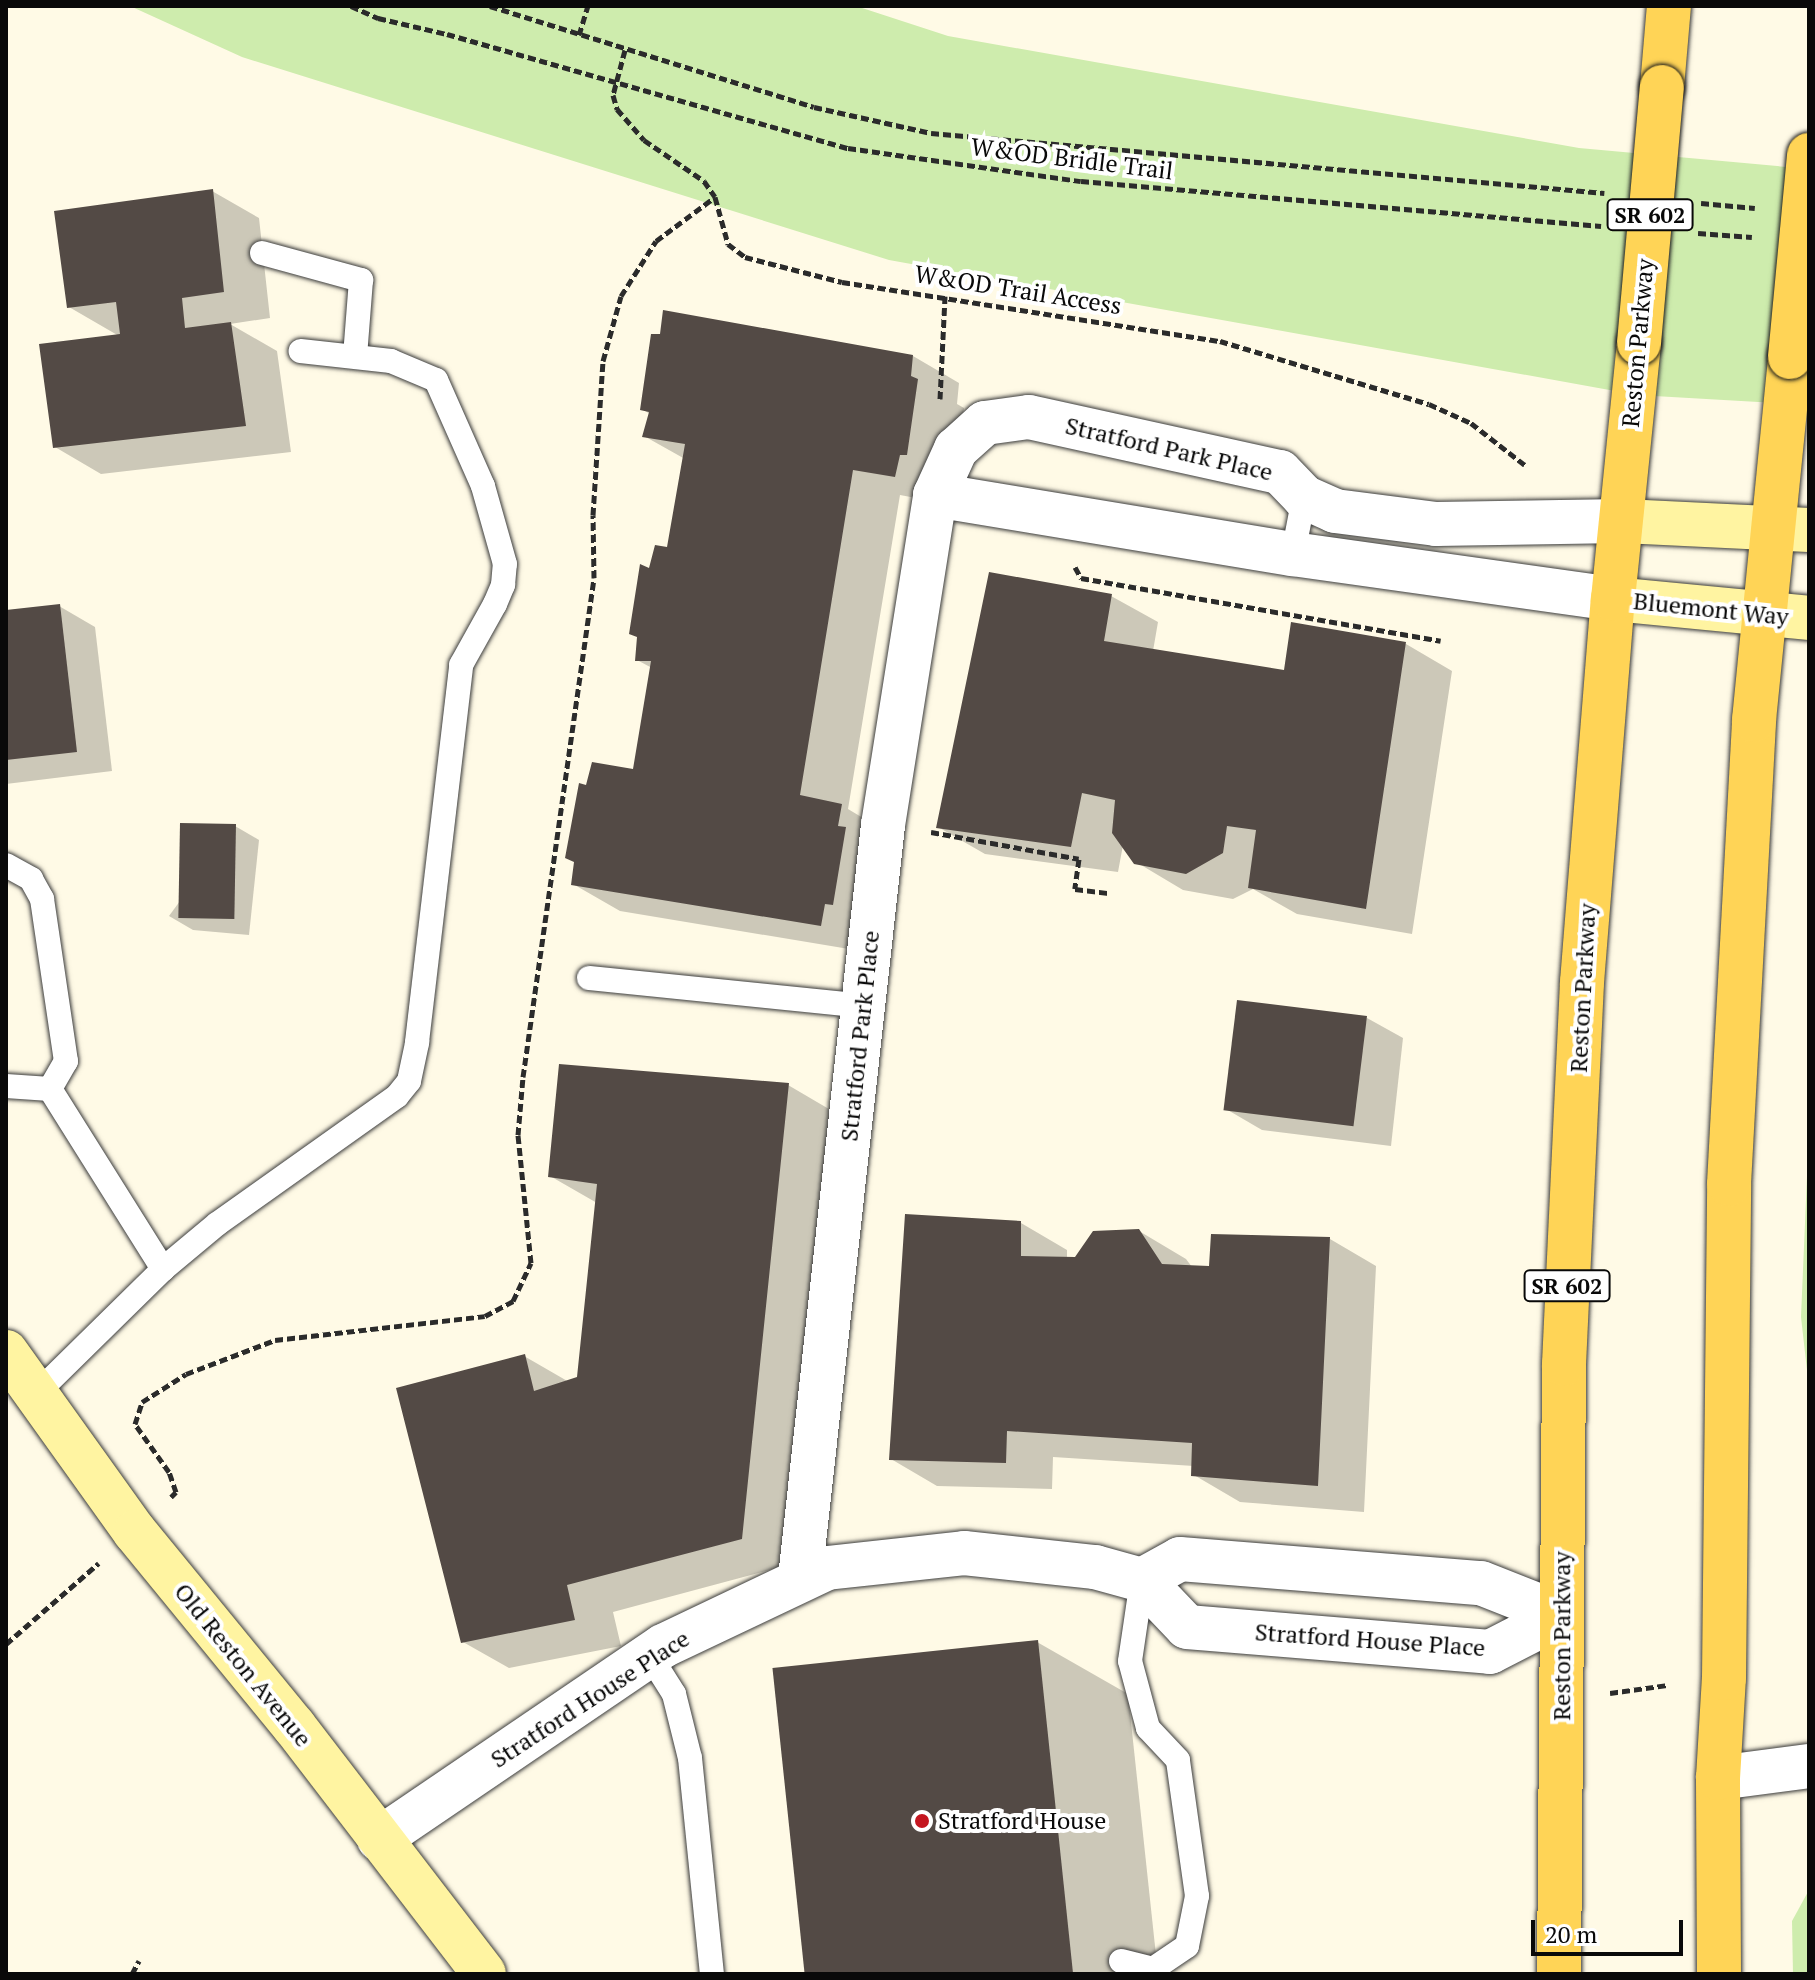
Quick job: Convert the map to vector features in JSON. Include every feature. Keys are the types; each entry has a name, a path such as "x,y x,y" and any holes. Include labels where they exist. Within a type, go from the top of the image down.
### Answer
{"main road":[{"name":"Reston Parkway","path":"1559,1974 1564,1364 1581,998 1663,36"},
{"path":"1719,1974 1718,1778 1724,1662 1729,1184 1753,736 1765,614 1791,529 1790,357 1809,155"}],"street":[{"name":"Stratford Park Place","path":"800,1578 883,825 935,495 956,449 985,423 1029,417 1280,472 1304,497 1335,511 1436,524 1623,521"},
{"path":"935,495 1293,554 1613,599"},
{"path":"1623,521 1791,529"},
{"name":"Bluemont Way","path":"1613,599 1809,618"},
{"name":"Old Reston Avenue","path":"6,1352 135,1532 294,1726 484,1974"},
{"name":"Stratford House Place","path":"379,1839 650,1656 800,1578 827,1568 964,1553 1095,1567 1142,1580 1187,1627 1490,1652 1562,1615"},
{"path":"1142,1580 1180,1559 1481,1583 1562,1615"},
{"path":"1718,1778 1809,1766"}],"lane":[{"path":"262,253 361,280 355,356"},
{"path":"36,1394 163,1269 217,1224 397,1096 409,1081 417,1042 461,665 495,604 503,585 505,564 483,486 436,380 391,361 301,351"},
{"path":"1293,554 1304,497"},
{"path":"6,865 31,879 42,899 66,1061 50,1089"},
{"path":"589,978 863,1006"},
{"path":"6,1086 50,1089"},
{"path":"50,1089 163,1269"},
{"path":"1121,1961 1153,1969 1187,1946 1197,1896 1178,1760 1148,1728 1130,1661 1142,1580"},
{"path":"650,1656 674,1694 690,1758 712,1974"}],"path":[{"name":"W&OD Bridle Trail","path":"351,6 378,18 447,34 848,148 1081,181 1606,226"},
{"path":"490,6 814,107 931,133 1608,194"},
{"path":"579,35 588,6"},
{"name":"W&OD Trail Access","path":"625,50 613,95 626,122 644,140 704,181 715,197 728,244 745,257 842,282 1220,341 1429,404 1471,423 1525,465"},
{"path":"1685,201 1763,209"},
{"path":"1684,232 1762,238"},
{"path":"1070,559 1081,578 1441,641"},
{"path":"932,816 930,832 1079,859 1075,889 1109,893"},
{"path":"1610,1693 1668,1685"},
{"path":"132,1974 139,1961"}],"green space":[{"path":"130,6 856,6 948,36 1579,148 1809,169 1809,405 1637,395 889,260 242,57"},
{"path":"1809,1129 1809,1388 1801,1317"},
{"path":"1809,1890 1809,1974 1793,1974 1792,1921"}],"building":[{"path":"213,189 224,292 182,298 185,328 231,322 246,426 53,448 39,344 120,334 116,302 67,308 54,211"},
{"path":"663,310 913,355 911,376 918,379 907,455 900,455 895,477 853,470 800,795 842,804 838,826 846,827 833,905 825,904 821,926 571,885 574,862 565,858 579,783 586,785 592,762 633,769 651,661 635,661 637,637 629,634 640,564 649,568 655,545 667,547 685,444 642,437 649,412 640,410 651,334 660,334"},
{"path":"989,572 1112,594 1104,641 1284,670 1291,622 1406,642 1366,909 1248,888 1256,830 1227,826 1223,853 1186,874 1134,864 1112,833 1115,800 1082,793 1071,847 936,828"},
{"path":"60,604 77,752 6,760 6,610"},
{"path":"180,823 236,824 234,919 178,918"},
{"path":"1237,1000 1367,1016 1353,1126 1223,1110"},
{"path":"559,1064 789,1083 742,1539 567,1585 575,1620 461,1643 396,1388 525,1354 534,1391 577,1377 597,1184 548,1177"},
{"path":"905,1214 1021,1221 1021,1256 1075,1257 1093,1231 1139,1229 1162,1264 1209,1266 1211,1234 1330,1237 1318,1486 1191,1476 1192,1443 1007,1431 1006,1463 889,1460"},
{"name":"Stratford House","path":"1038,1640 1073,1974 805,1974 772,1668"}],"place":[{"name":"Stratford House","path":"922,1821"}]}
